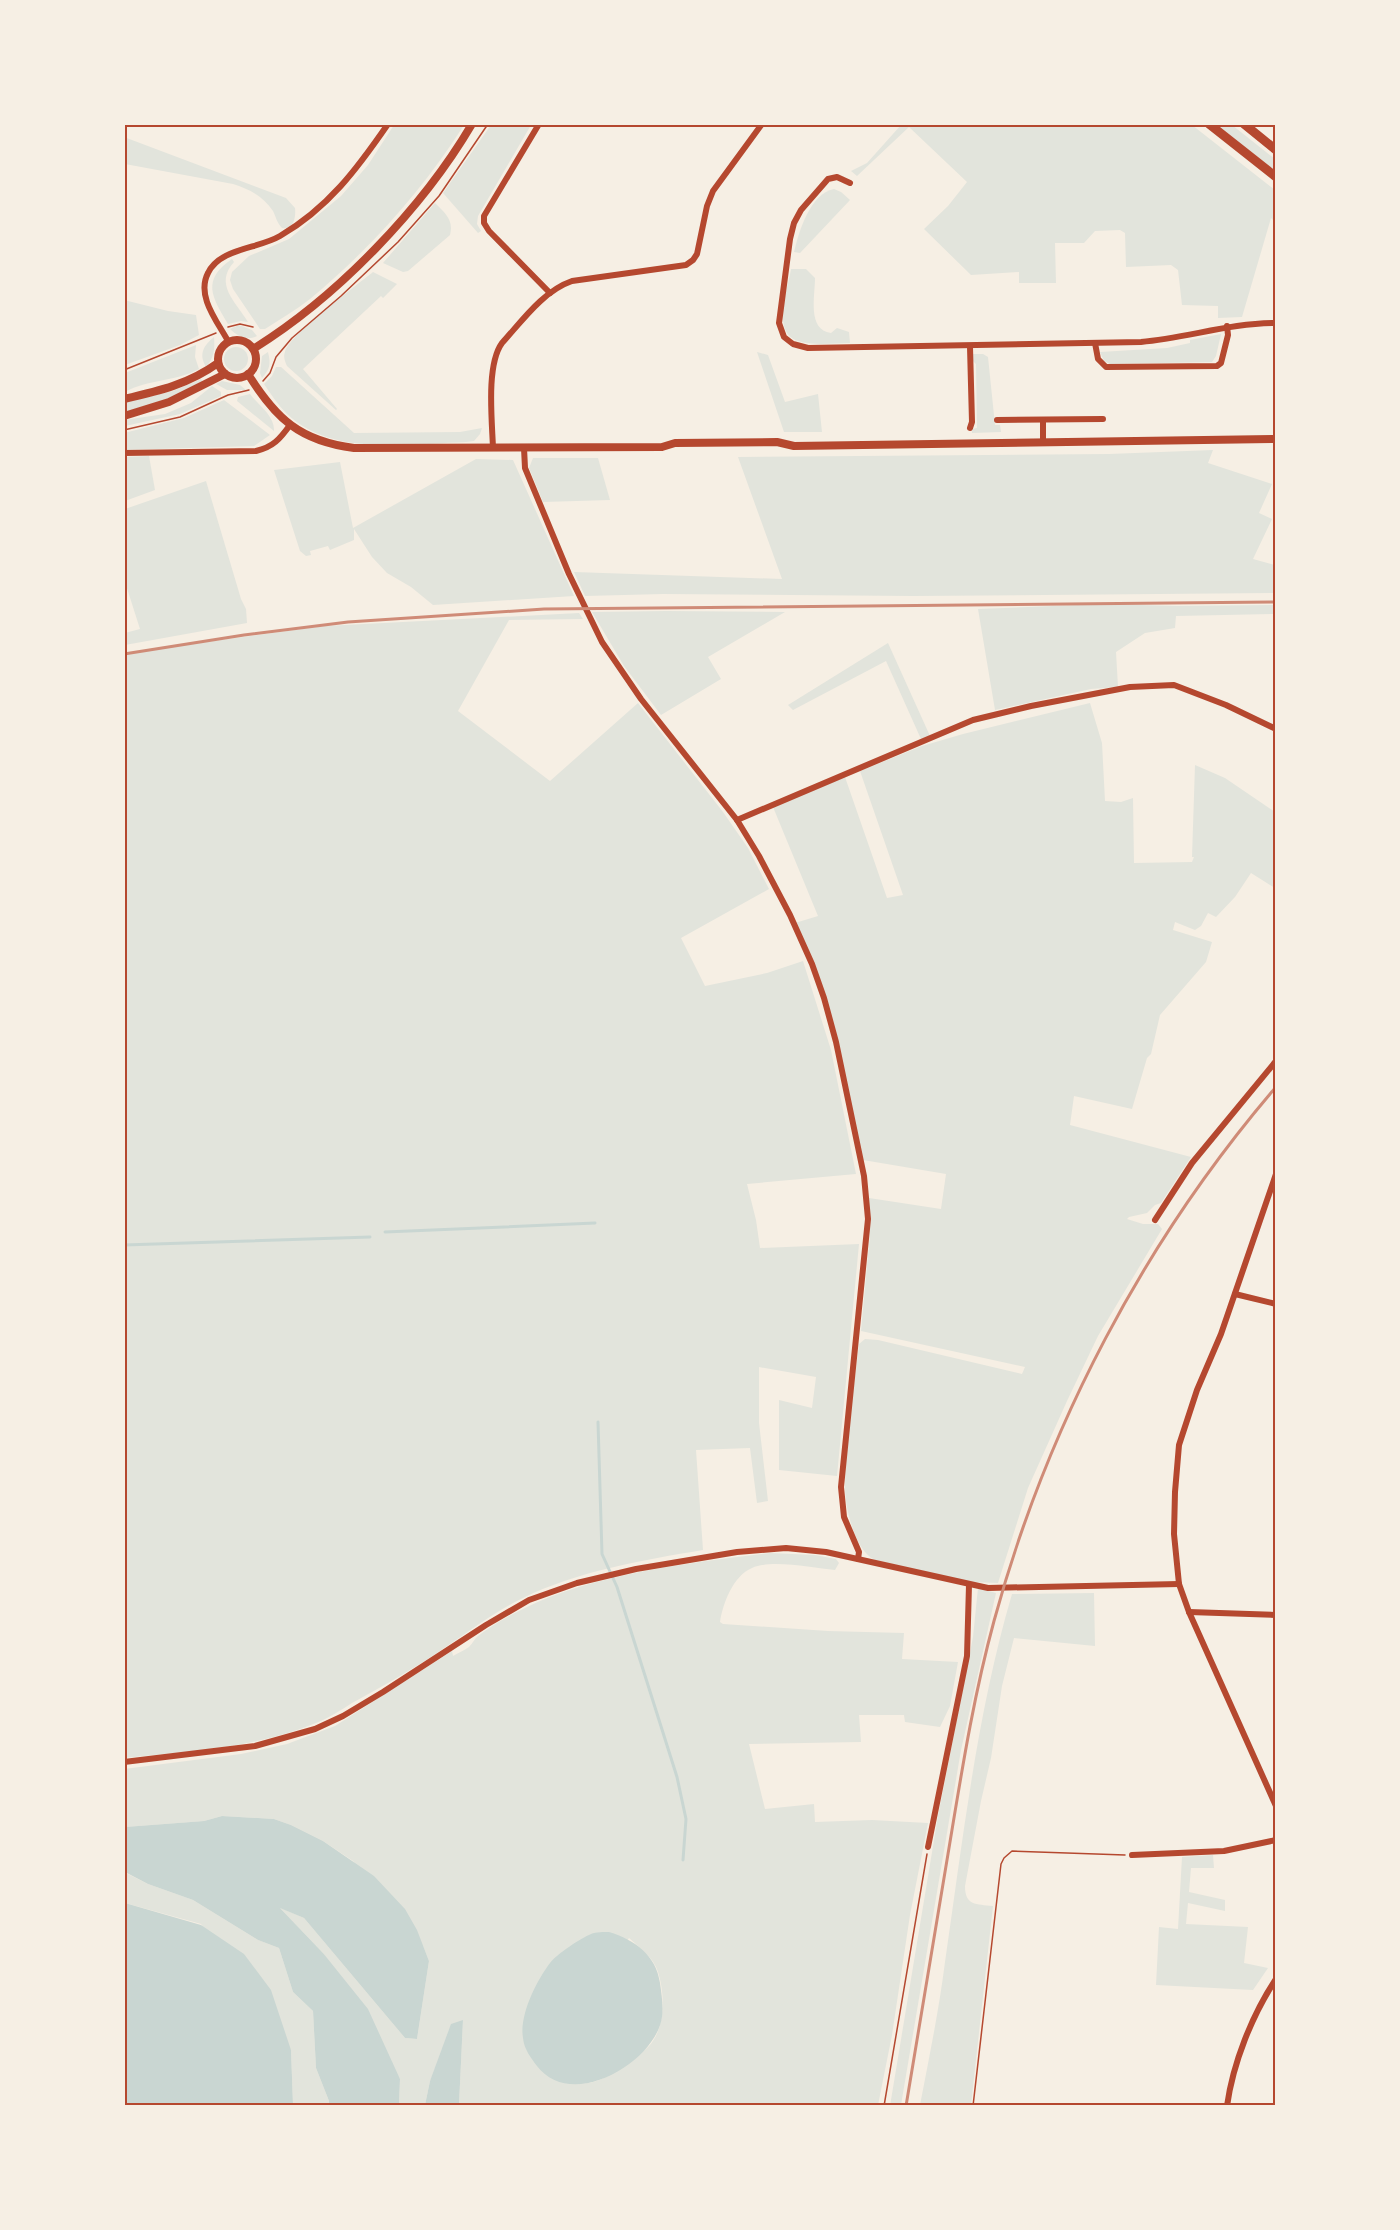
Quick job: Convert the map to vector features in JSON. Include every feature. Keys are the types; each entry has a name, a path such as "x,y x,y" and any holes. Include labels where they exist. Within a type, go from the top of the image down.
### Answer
{"main road":[{"path":"253,348 318,302 384,238 435,180 472,124"},
{"path":"1209,124 1275,177"},
{"path":"1244,124 1275,150"},
{"path":"242,340 253,348 256,363 248,374 236,378 225,374 218,363 219,350 228,341 242,340"},
{"path":"124,399 182,384 218,363"},
{"path":"124,416 169,402 225,374"}],"street":[{"path":"228,341 206,300 204,284 208,272 221,258 282,235 334,196 361,163 388,124"},
{"path":"539,124 484,216 484,223 489,231 550,293"},
{"path":"493,448 492,369 494,358 502,343 550,293 561,285 572,281 686,265 693,261 699,247 707,206 713,191 762,124"},
{"path":"850,183 837,177 828,179 801,210 794,223 779,323 784,336 794,344 808,348 970,347 1166,340 1227,326 1275,322"},
{"path":"1095,343 1098,359 1106,367 1217,366 1221,363 1228,335 1227,326"},
{"path":"970,347 972,422 970,428"},
{"path":"248,374 269,404 290,425 308,437 333,445 354,448 662,447 675,443 777,442 794,446 1275,439"},
{"path":"998,420 1103,419"},
{"path":"1043,420 1043,442"},
{"path":"124,453 256,451 269,448 278,442 290,425"},
{"path":"525,448 525,468 569,574 602,642 641,699 737,820 759,855 790,915 824,998 836,1042 864,1176 867,1220 841,1487 844,1518 859,1552 858,1559"},
{"path":"737,820 973,720 1131,687 1174,685 1226,705 1275,729"},
{"path":"1155,1220 1192,1163 1275,1061"},
{"path":"1275,1173 1221,1334 1197,1390 1179,1445 1174,1523 1179,1584 1189,1612 1275,1806"},
{"path":"1235,1294 1275,1304"},
{"path":"124,1762 255,1746 315,1729 343,1716 383,1692 506,1612 529,1600 577,1582 627,1571 786,1548 826,1552 988,1588 1179,1584"},
{"path":"928,1847 967,1656 969,1585"},
{"path":"1189,1612 1275,1615"},
{"path":"1132,1855 1224,1851 1275,1839"},
{"path":"1227,2106 1245,2038 1259,2006 1275,1979"}],"path":[{"path":"124,370 240,324 253,327"},
{"path":"124,430 180,417 228,395"},
{"path":"884,2106 928,1847"},
{"path":"973,2106 1001,1864 1004,1858 1012,1851 1132,1855"}],"shaded area":[{"path":"394,125 464,125 431,173 394,218 354,260 305,303 265,329 260,329 233,289 230,280 232,272 249,256 289,239 341,196 368,165"},
{"path":"491,125 531,125 478,216 477,224 481,231 478,233 443,193"},
{"path":"901,125 1192,125 1275,190 1275,222 1271,218 1242,317 1218,318 1218,306 1182,305 1178,270 1171,265 1126,267 1125,233 1120,230 1095,231 1084,243 1055,243 1056,283 1019,283 1019,272 971,275 924,229 948,206 967,182 909,127 857,176 851,171 867,163"},
{"path":"1217,125 1232,125 1275,159 1275,171"},
{"path":"124,137 286,198 295,208 292,225 282,228 265,201 239,186 125,164"},
{"path":"834,189 850,200 800,253 794,252 799,234 812,206 818,198"},
{"path":"435,203 450,221 450,235 408,271 403,272 383,263"},
{"path":"232,259 234,262 228,270 226,285 248,322 228,324 212,289 216,274"},
{"path":"791,269 806,269 815,278 814,311 818,326 823,331 831,333 837,328 849,332 850,343 810,343 798,341 790,336 785,329 783,309"},
{"path":"373,272 397,284 383,298 381,296 303,369 336,410 287,366 284,354 298,334"},
{"path":"124,300 196,315 199,335 180,345 125,365"},
{"path":"239,325 252,330 257,336 242,337 230,329"},
{"path":"1221,334 1216,356 1212,362 1110,364 1104,361 1100,352 1167,348 1190,343 1190,340"},
{"path":"214,337 213,353 206,367 202,358 203,350"},
{"path":"196,345 195,357 199,369 125,392 125,373"},
{"path":"236,347 245,350 248,359 245,368 236,371 227,368 224,359 227,350"},
{"path":"268,352 269,366 262,378 260,373 262,356"},
{"path":"757,352 768,355 785,402 818,394 822,432 784,432"},
{"path":"972,354 983,354 988,357 995,425 1000,425 1001,432 972,433 972,429 977,428 976,364"},
{"path":"276,367 281,367 354,433 460,432 482,428 474,441 466,442 372,445 326,437 306,428 287,414 264,384 272,376"},
{"path":"201,379 203,382 173,397 125,412 124,402 173,391"},
{"path":"222,381 240,385 246,390 227,390 216,384"},
{"path":"212,386 221,392 221,396 180,414 125,426 124,420 165,414 191,403"},
{"path":"250,394 272,420 274,431 237,401 238,397"},
{"path":"224,400 270,435 254,446 125,450 124,433 184,418"},
{"path":"1213,450 1208,463 1272,484 1259,513 1272,519 1253,559 1275,565 1275,593 585,596 574,572 782,579 738,457 1109,454"},
{"path":"149,456 155,490 125,501 125,457"},
{"path":"533,458 598,458 610,500 543,502 529,468"},
{"path":"476,459 513,460 574,596 433,605 411,587 387,573 372,557 354,529 354,540 330,550 328,546 310,551 311,555 306,556 300,551 274,470 340,462 353,528"},
{"path":"206,481 246,609 247,623 125,645 125,633 140,629 125,582 125,509"},
{"path":"1103,604 1275,605 1276,614 1176,616 1175,628 1145,633 1116,652 1118,687 1091,689 995,710 978,609"},
{"path":"592,612 785,612 708,657 721,679 661,715 624,666"},
{"path":"579,613 583,619 509,620 458,711 550,781 638,703 723,812 748,848 769,889 681,938 705,986 767,973 803,961 831,1050 856,1174 747,1184 760,1248 859,1244 837,1476 779,1470 779,1400 812,1408 816,1377 759,1367 759,1423 768,1501 757,1503 750,1448 696,1450 703,1550 588,1574 523,1598 485,1620 414,1668 321,1721 270,1738 246,1743 125,1758 125,653 325,626"},
{"path":"888,643 930,736 921,739 886,661 793,710 788,705"},
{"path":"1090,703 1102,743 1105,801 1121,802 1133,798 1134,863 1192,862 1194,857 1192,857 1195,765 1225,778 1275,812 1275,888 1251,873 1235,897 1216,917 1208,913 1201,926 1195,930 1175,922 1173,930 1212,942 1206,962 1160,1015 1151,1054 1147,1058 1132,1109 1074,1096 1070,1125 1191,1157 1161,1203 1155,1205 1147,1213 1127,1219 1143,1224 1158,1224 1162,1229 1098,1336 1067,1401 1028,1488 998,1583 972,1582 875,1560 862,1548 852,1528 847,1506 845,1469 859,1344 865,1339 878,1340 1022,1374 1025,1367 861,1331 870,1234 869,1198 941,1209 946,1174 863,1160 835,1028 795,923 818,916 773,807 845,777 887,898 903,895 860,771 922,746"},
{"path":"770,1553 815,1555 836,1559 839,1563 835,1570 781,1564 760,1565 752,1568 739,1577 734,1584 726,1599 720,1622 828,1631 904,1633 902,1659 958,1662 950,1706 940,1727 905,1722 904,1715 859,1715 861,1742 749,1744 765,1809 814,1804 815,1822 872,1820 928,1823 878,2105 459,2105 463,2020 430,2081 425,2105 399,2105 400,2079 323,1953 279,1907 304,1918 405,2038 417,2039 429,1961 423,1946 353,1861 323,1841 274,1819 222,1816 204,1821 125,1827 124,1769 241,1754 287,1744 335,1726 452,1651 453,1656 467,1648 475,1638 500,1621 552,1596 581,1586 677,1565","holes":["629,1938 646,1953 658,1972 663,2001 661,2021 654,2040 626,2064 599,2080 581,2084 561,2081 550,2076"]},
{"path":"978,1588 996,1593 961,1750 901,2105 890,2106 938,1816 973,1637"},
{"path":"1094,1593 1095,1646 1014,1638 1002,1686 991,1758 965,1886 969,1901 993,1906 971,2105 920,2105 940,1998 980,1730 1012,1594"},
{"path":"222,1816 274,1819 323,1841 374,1876 405,1909 417,1930 429,1961 417,2039 405,2038 304,1918 280,1908 323,1953 368,2009 400,2079 399,2105 329,2105 316,2068 313,2011 293,1992 279,1948 258,1940 193,1900 148,1884 125,1872 125,1827 204,1821"},
{"path":"1213,1855 1214,1868 1191,1868 1189,1892 1225,1900 1225,1911 1188,1903 1186,1924 1248,1927 1244,1963 1268,1968 1253,1990 1156,1985 1159,1927 1178,1929 1182,1857"},
{"path":"124,1872 148,1884 193,1900 258,1940 279,1948 293,1992 313,2011 316,2068 329,2105 293,2105 291,2050 201,1924 125,1903"},
{"path":"125,1903 201,1925 244,1954 271,1990 291,2050 293,2105 125,2105"},
{"path":"609,1932 636,1944 654,1964 660,1983 662,2017 651,2043 622,2069 604,2078 586,2083 568,2084 551,2078 537,2066 528,2053 522,2029 526,2009 545,1970 558,1955 591,1934"},
{"path":"463,2020 459,2105 425,2105 430,2081 451,2024"}],"waterway":[{"path":"385,1232 595,1223"},
{"path":"124,1245 370,1237"},
{"path":"598,1422 602,1554 617,1587 677,1777 686,1819 683,1860"}],"railway":[{"path":"124,654 244,635 348,622 544,609 1276,602"},
{"path":"906,2106 974,1708 994,1621 1016,1548 1042,1477 1105,1339 1143,1272 1184,1208 1228,1146 1276,1087"}]}
